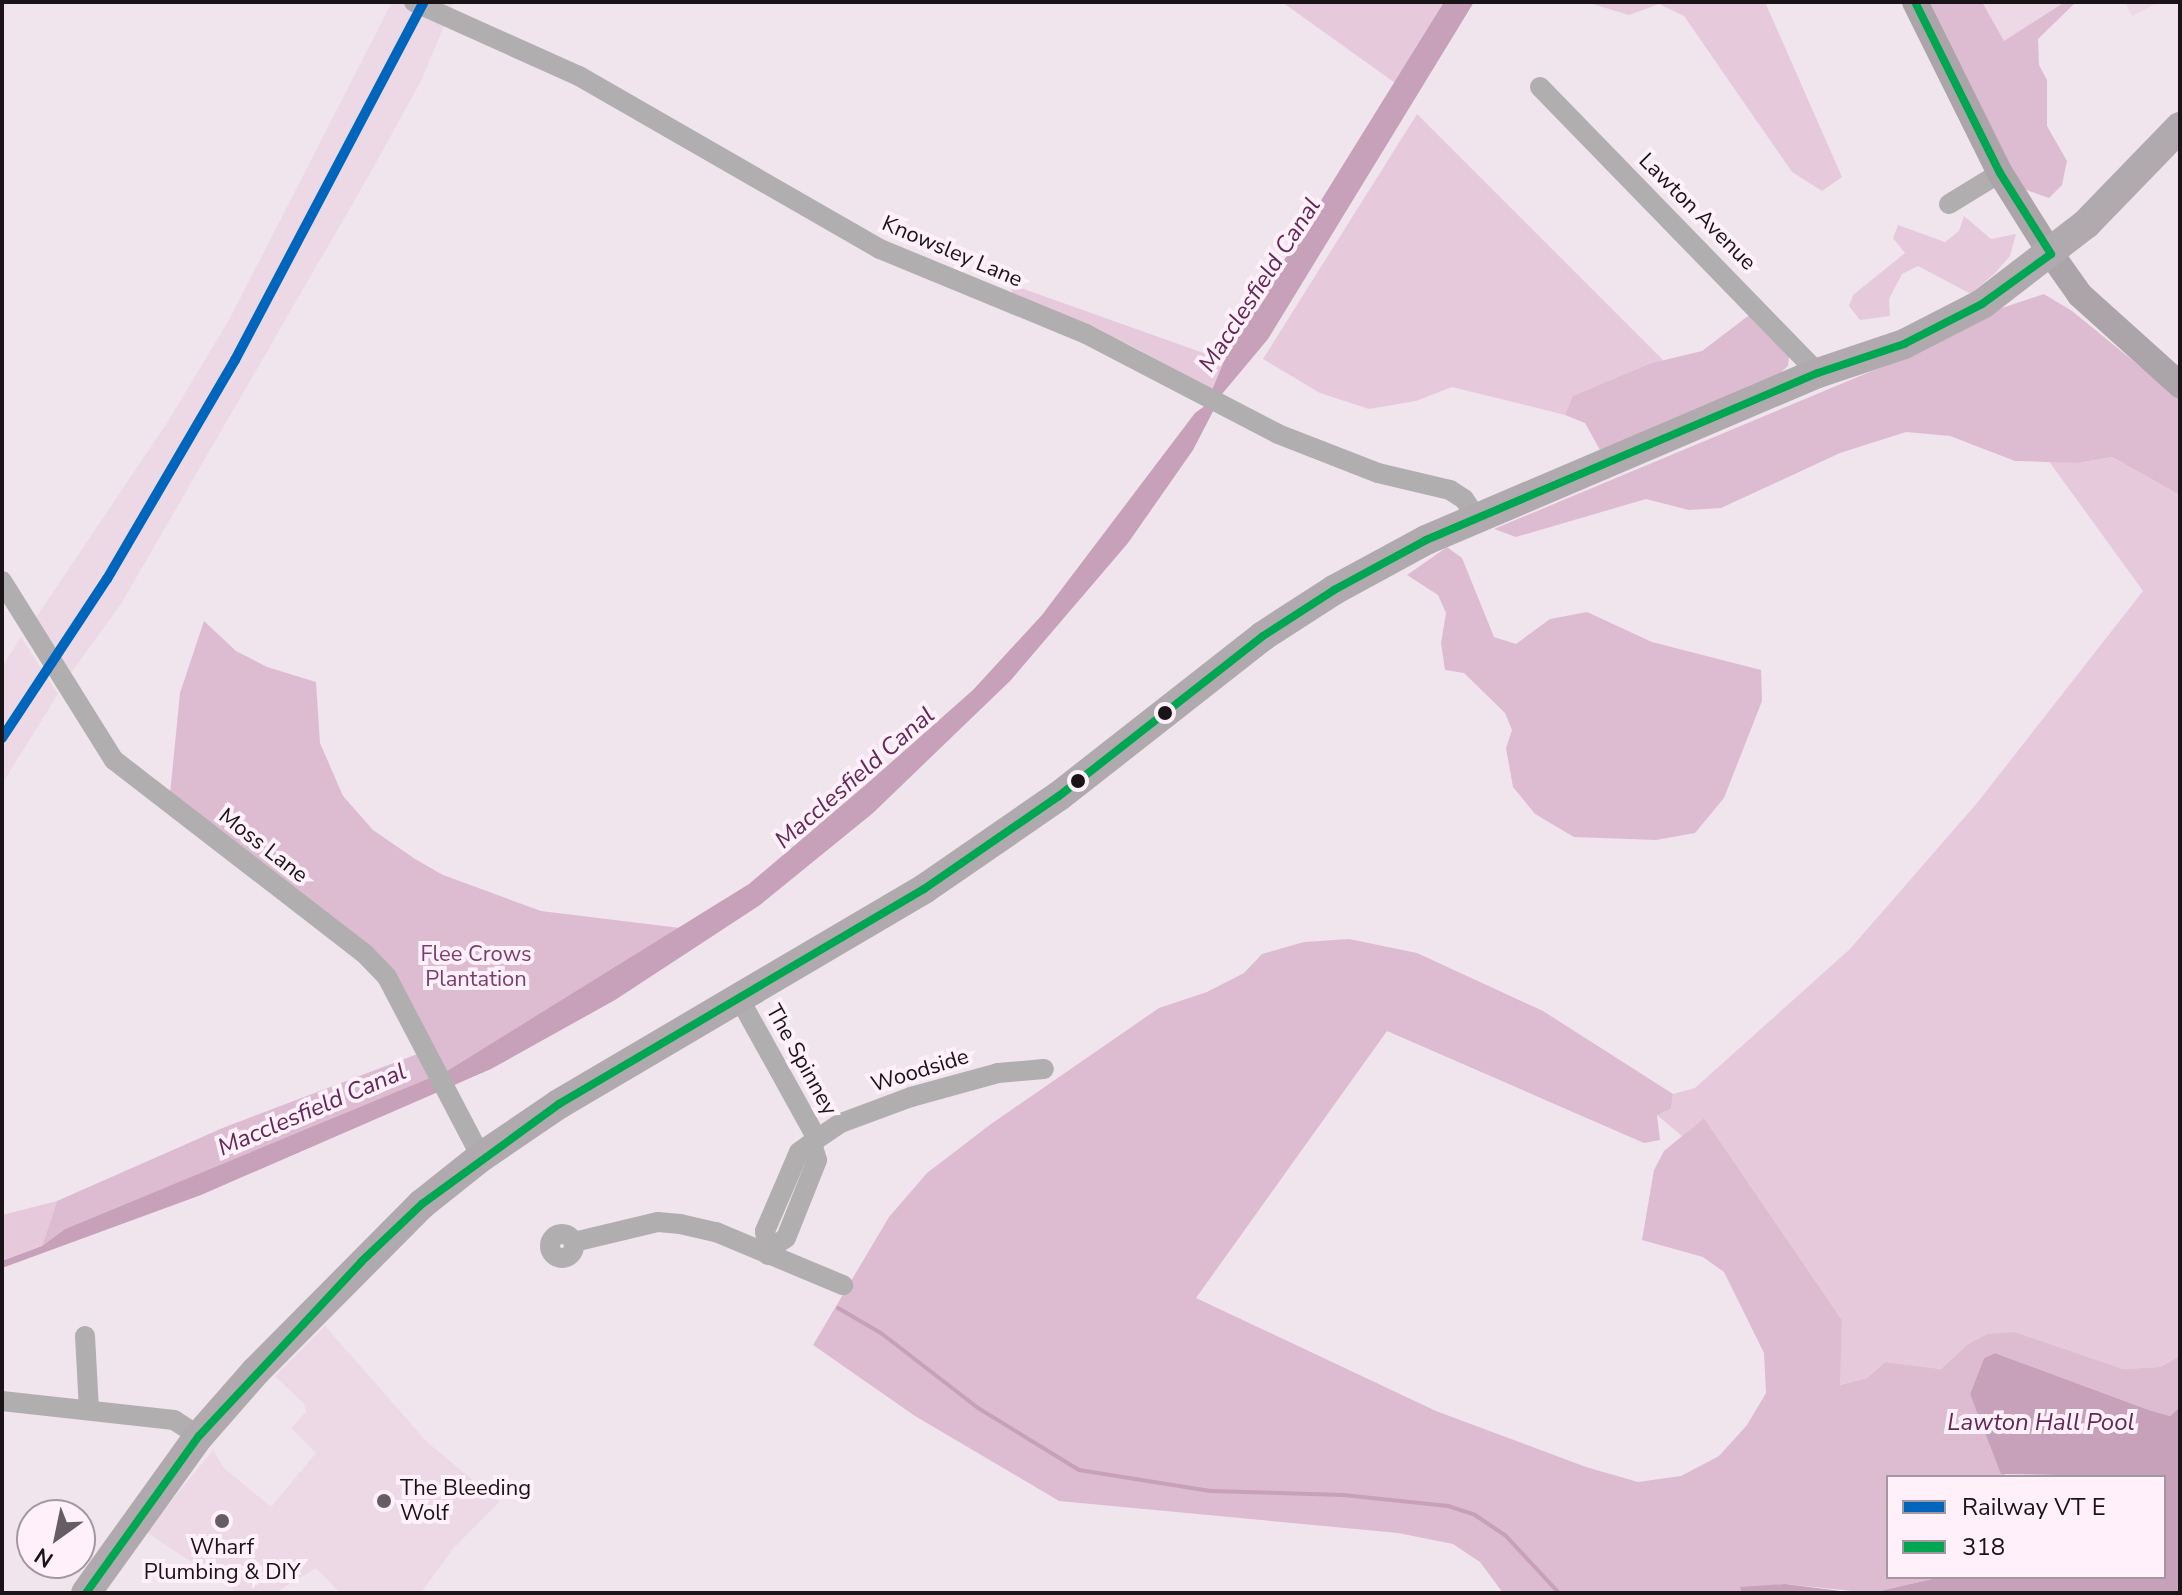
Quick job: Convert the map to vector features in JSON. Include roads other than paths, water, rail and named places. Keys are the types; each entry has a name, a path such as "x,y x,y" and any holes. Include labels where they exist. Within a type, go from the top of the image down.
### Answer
{"highway":[{"path":"86,1593 199,1436 361,1262 481,1157 559,1104 897,905 1050,802 1263,636 1426,540 1479,521 1818,373 1904,344 1982,304 2051,254 2140,173 2180,127"}],"main road":[{"path":"1915,2 2000,173 2051,254 2080,295 2180,385"}],"street":[{"name":"Knowsley Lane","path":"414,2 447,19 519,45 579,76 880,249 1086,334 1227,408 1378,473 1450,490 1464,499 1479,521"},
{"name":"Lawton Avenue","path":"1540,87 1818,373"},
{"path":"1949,204 2000,173"},
{"name":"Moss Lane","path":"2,581 57,676 114,760 364,953 387,977 481,1157"},
{"name":"The Spinney","path":"739,998 814,1141 799,1152 765,1231 769,1252"},
{"name":"Woodside","path":"814,1141 841,1123 911,1097 998,1073 1044,1069"},
{"path":"574,1242 658,1222 716,1232 843,1285"},
{"path":"86,1336 89,1410"},
{"path":"2,1401 174,1420 199,1436"}],"water":[{"path":"1444,2 1474,2 1268,339 1222,394 1193,450 1128,543 1010,681 873,813 760,905 615,1000 491,1069 201,1195 2,1268 2,1261 42,1246 65,1229 447,1071 749,884 869,782 973,690 1042,615 1195,413 1206,405 1229,349"},
{"name":"Lawton Hall Pool","path":"1995,1353 2170,1416 2180,1407 2179,1593 1871,1593 1932,1579 2166,1579 2166,1475 2001,1474 1970,1394 1984,1358"},
{"path":"1785,1584 1867,1593 1741,1593 1740,1587"}],"waterway":[{"path":"838,1308 881,1333 978,1408 1079,1470 1210,1491 1343,1495 1448,1506 1475,1515 1505,1535 1559,1593"}],"place":[{"name":"The Bleeding Wolf","path":"384,1501"},
{"name":"Wharf Plumbing & DIY","path":"222,1521"}],"water label":[{"name":"Macclesfield Canal","path":"1260,285"},
{"name":"Macclesfield Canal","path":"855,778"},
{"name":"Macclesfield Canal","path":"312,1110"}],"park label":[{"name":"Flee Crows Plantation","path":"476,966"}]}
